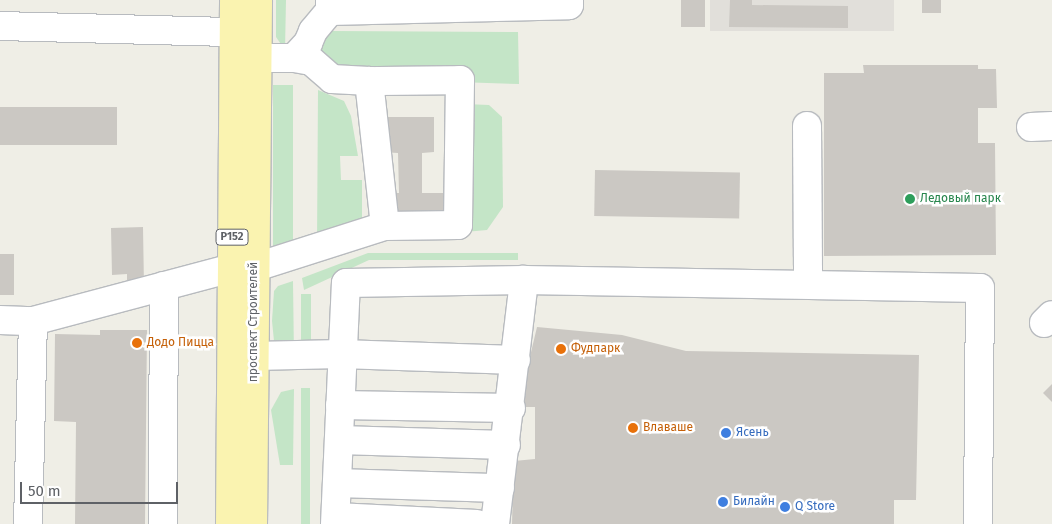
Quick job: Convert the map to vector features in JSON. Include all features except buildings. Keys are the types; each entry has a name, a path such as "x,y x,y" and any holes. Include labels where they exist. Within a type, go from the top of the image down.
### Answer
{"main road":[{"name":"проспект Строителей","path":"234,0 233,32 242,268 254,356 254,524"},
{"name":"проспект Строителей","path":"230,524 242,268 257,58 258,0"}],"lane":[{"path":"294,58 308,43 313,31 330,5 569,5 569,0"},
{"path":"0,26 233,32"},
{"path":"0,320 33,321 164,286 242,268 385,226 458,225 460,80 369,81 332,79 311,61 294,58 257,58"},
{"path":"369,81 385,226"},
{"path":"807,126 808,284"},
{"path":"495,524 506,445 524,280"},
{"path":"477,524 335,521 341,354 346,283 524,280 980,288 978,524"},
{"path":"163,524 164,286"},
{"path":"28,524 33,321"},
{"path":"254,356 341,354 516,360"},
{"path":"340,405 510,408"},
{"path":"339,440 506,445"},
{"path":"337,483 500,488"}],"shaded area":[{"path":"710,0 894,0 894,31 710,31"}],"green space":[{"path":"276,0 286,0 285,50 276,37"},
{"path":"332,31 518,32 519,84 337,78 312,43"},
{"path":"273,85 293,85 293,254 273,254"},
{"path":"318,90 344,101 351,116 358,156 340,156 341,180 362,180 362,218 346,233 317,244"},
{"path":"465,104 489,105 502,117 503,207 487,230 465,232"},
{"path":"368,253 518,253 518,260 369,260 304,290 302,278"},
{"path":"293,281 294,358 278,349 274,341 272,321 274,291 278,286"},
{"path":"301,294 311,294 311,358 301,358"},
{"path":"301,388 310,388 310,524 301,524"},
{"path":"294,389 293,465 280,465 271,410 281,392"}],"place":[{"name":"Ледовый парк","path":"910,199"},
{"name":"Додо Пицца","path":"137,343"},
{"name":"Фудпарк","path":"561,349"},
{"name":"Влаваше","path":"633,428"},
{"name":"Ясень","path":"726,433"},
{"name":"Билайн","path":"723,502"},
{"name":"Q Store","path":"785,507"}]}
